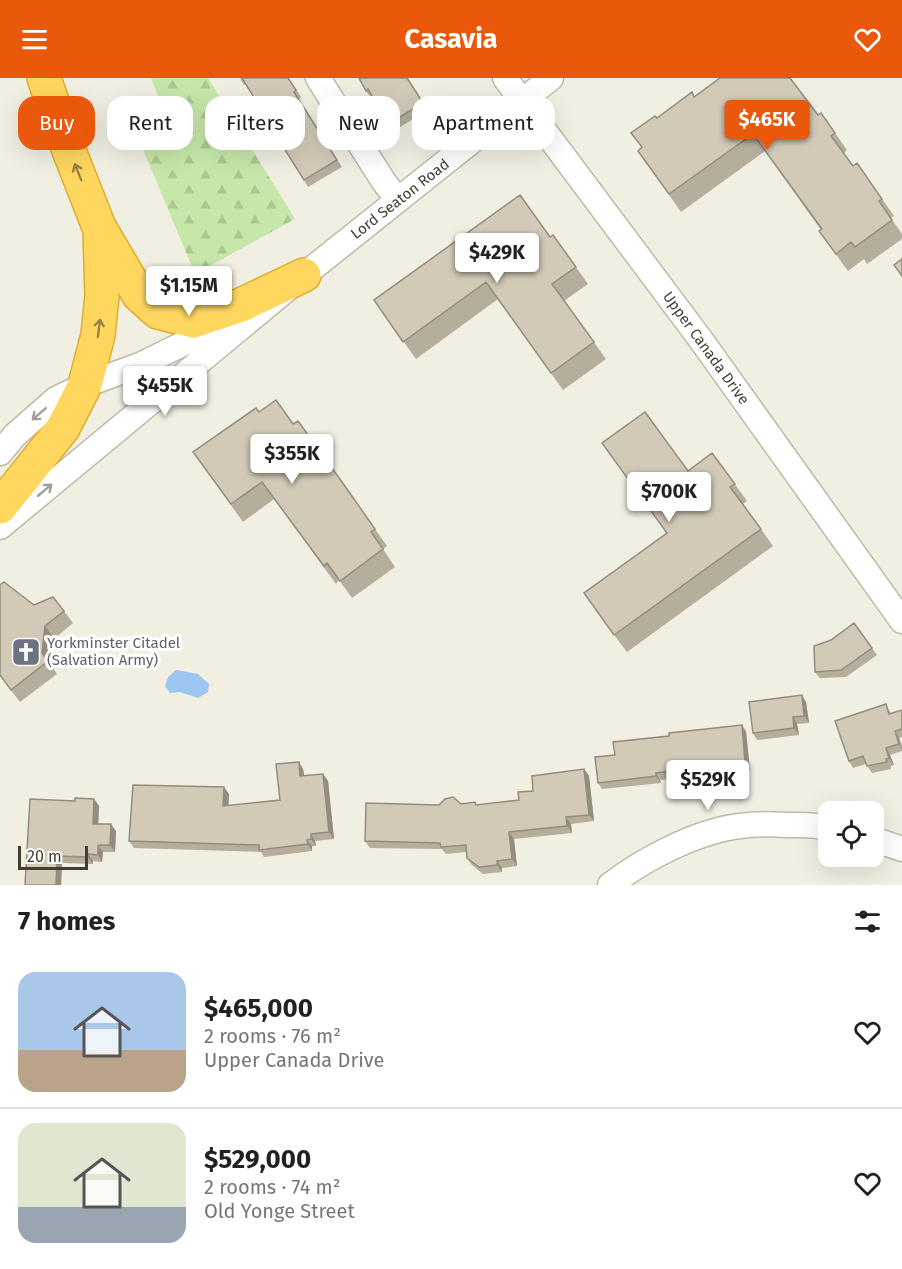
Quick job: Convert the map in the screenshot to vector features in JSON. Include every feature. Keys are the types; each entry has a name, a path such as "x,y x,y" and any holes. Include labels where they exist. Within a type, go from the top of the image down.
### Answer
{"highway":[{"path":"44,78 99,226 139,295 158,312 193,321 241,305 304,275"},
{"path":"0,507 63,428 85,385 98,335 102,296 99,226"}],"street":[{"path":"318,78 398,200"},
{"name":"Upper Canada Drive","path":"505,78 519,96"},
{"name":"Lord Seaton Road","path":"529,96 551,78"},
{"name":"Upper Canada Drive","path":"555,144 708,349 902,621"},
{"name":"Lord Seaton Road","path":"0,527 304,275 461,150"},
{"name":"Lord Seaton Road","path":"0,453 15,435 56,399 85,385 140,365 224,323 304,275"},
{"path":"610,885 628,872 681,844 710,832 740,825 818,827"},
{"path":"884,843 902,849"}],"green space":[{"path":"151,78 208,78 219,96 205,96 205,150 252,150 295,219 195,274 143,150 193,150 193,96 158,96"}],"water":[{"path":"176,670 198,674 209,684 208,692 198,698 180,692 170,693 165,686 168,677"}],"building":[{"path":"242,78 288,78 296,90 294,92 297,96 253,96"},
{"path":"359,78 407,78 419,96 412,96 412,110 400,117 400,96 372,96 368,89 366,91"},
{"path":"720,78 790,78 818,115 821,113 835,133 831,136 853,166 857,163 882,199 879,201 892,220 855,247 851,242 836,254 819,231 822,229 753,134 669,194 638,151 642,147 631,133 655,116 657,118 692,92 694,97"},
{"path":"305,109 317,128 317,150 331,150 337,160 304,180 285,150 305,150"},
{"path":"520,195 550,237 553,235 576,267 552,284 594,342 551,373 486,282 403,342 374,300"},
{"path":"902,259 902,276 894,265"},
{"path":"276,400 293,424 298,421 342,482 375,529 371,532 383,549 340,581 327,563 324,566 262,482 231,504 193,452 256,408 259,412"},
{"path":"645,412 688,471 712,453 735,484 730,487 761,529 614,635 584,593 667,533 602,443"},
{"name":"Yorkminster Citadel (Salvation Army)","path":"4,582 34,605 53,597 64,611 45,626 42,653 48,661 11,690 0,675 0,585"},
{"path":"854,623 872,648 841,670 815,672 814,646 831,640"},
{"path":"802,695 804,716 793,717 794,728 753,733 749,702"},
{"path":"886,704 889,714 902,710 902,729 895,731 899,744 886,748 889,758 886,759 887,762 867,766 863,756 849,761 835,721"},
{"path":"742,725 745,763 656,773 656,776 598,783 595,757 615,755 613,742"},
{"path":"299,762 300,776 323,774 329,832 311,834 311,839 307,840 308,844 259,850 259,845 129,841 133,785 224,787 223,806 280,800 276,764"},
{"path":"584,769 589,815 566,817 567,826 509,832 512,859 497,861 497,865 479,867 467,858 466,845 441,847 440,843 365,841 366,803 439,805 445,799 453,797 461,804 475,802 476,805 519,800 518,792 533,791 532,776"},
{"path":"75,798 94,799 93,824 111,824 110,845 98,845 98,855 57,856 56,885 25,885 30,799 75,801"}],"place":[{"name":"Yorkminster Citadel (Salvation Army)","path":"26,652"}]}
